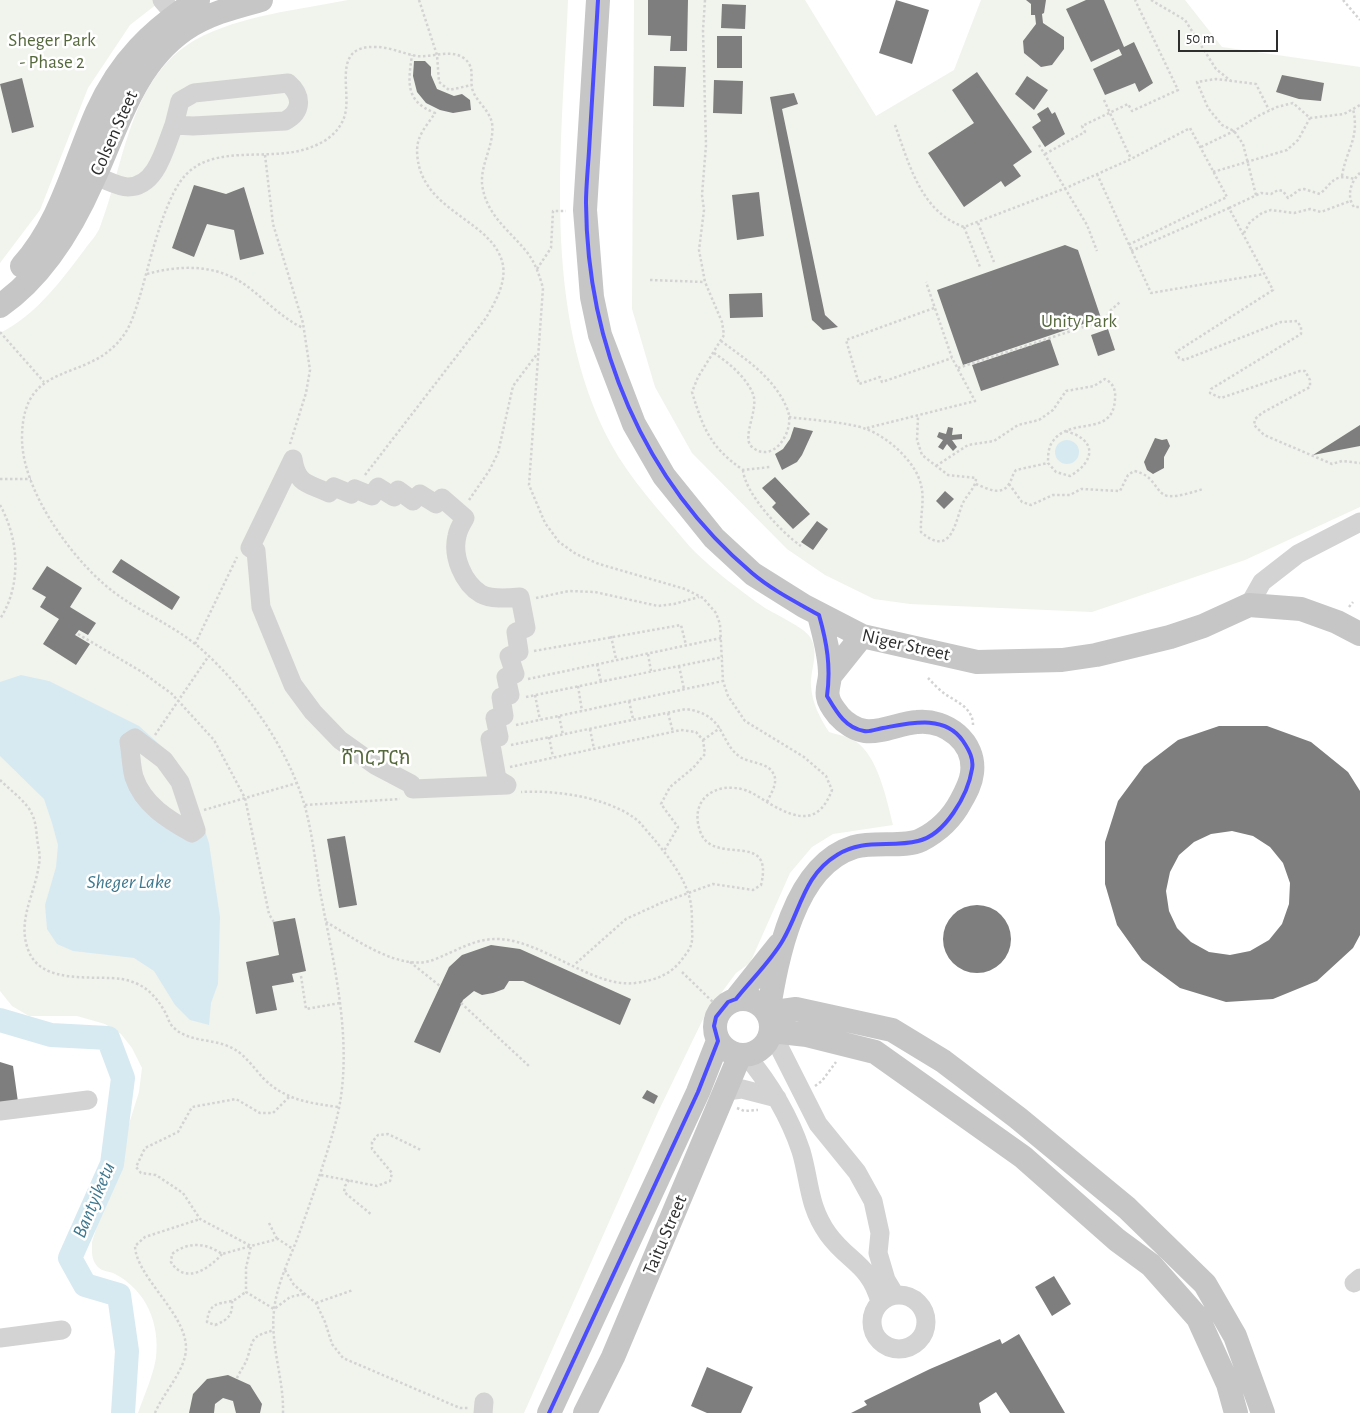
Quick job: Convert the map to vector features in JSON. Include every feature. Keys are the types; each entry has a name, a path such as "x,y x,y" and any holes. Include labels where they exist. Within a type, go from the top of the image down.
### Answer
{"main road":[{"path":"0,288 24,265 39,246 53,219 98,111 116,77 154,32 174,15 198,0"},
{"name":"Colsen Steet","path":"0,306 35,274 56,250 95,176 120,113 137,79 165,46 174,15 220,12 262,0"},
{"name":"Niger Street","path":"598,0 586,210 592,297 600,335 615,379 638,432 664,476 714,538 753,574 819,615 862,636 977,662 1062,660 1096,655 1170,637 1203,626 1248,605 1301,608 1360,634"},
{"path":"783,940 728,1004 714,1026 718,1041 730,1052 743,1055 763,1047 783,940 811,878 836,855 851,848 878,842 892,844 919,841 932,834 953,815 970,784 972,774 973,763 968,749 959,735 944,726 932,722 916,722 864,731 851,726 840,717 828,696 830,676 828,648 819,615"},
{"path":"830,676 862,636"},
{"path":"728,1004 754,1001 769,1022 807,1035 875,1052 1023,1157 1117,1240 1151,1265 1198,1318 1228,1384 1236,1413"},
{"path":"769,1022 796,1008 892,1030 943,1061 1018,1118 1127,1208 1205,1284 1235,1336 1263,1413"},
{"name":"Taitu Street","path":"557,1410 570,1368 698,1092 718,1041"},
{"name":"Taitu Street","path":"585,1413 613,1357 743,1055"},
{"path":"570,1368 600,1382"}],"street":[{"path":"95,176 127,187 140,185 153,176 174,125 180,101 194,93 288,83 297,96 299,108 295,116 285,120 192,126 174,125"},
{"path":"293,459 296,475 301,480 329,493 334,487 351,494 355,489 372,496 378,487 394,497 398,490 413,501 420,494 436,504 442,498 460,514 465,518 457,534 456,548 460,568 467,581 482,594 499,598 520,597 526,628 516,632 519,652 509,656 515,674 506,677 510,695 501,697 504,716 495,718 499,737 490,739 497,779 507,785 413,789 412,784 375,765 340,740 313,712 292,685 261,607 256,551 250,548 293,459"},
{"path":"1248,605 1262,582 1298,554 1360,522"},
{"path":"134,738 164,760 180,782 196,830 192,833 164,817 147,799 134,778 129,742 134,738"},
{"path":"743,1055 777,1098 801,1152 810,1198 827,1233 842,1250 859,1263 888,1299 886,1280 878,1254 880,1233 873,1201 857,1172 828,1139 805,1101 769,1022"},
{"path":"726,1091 742,1089 777,1098"},
{"path":"0,1111 88,1100"},
{"path":"801,1152 828,1139"},
{"path":"859,1263 878,1254"},
{"path":"0,1338 62,1330"}],"path":[{"path":"419,0 437,56 436,74 439,82 444,88 449,90 472,84"},
{"path":"705,0 703,30 706,145 702,195 704,210 699,250 705,282 722,322 724,335 698,377 692,392 711,442 728,460 743,470 770,466"},
{"path":"1045,154 1085,132 1082,126 1128,104 1132,111 1178,90 1134,0"},
{"path":"1151,0 1184,20 1216,69 1232,82"},
{"path":"1343,0 1360,20"},
{"path":"283,1413 283,1388 274,1330 274,1309 285,1270 320,1175 338,1107 342,1062 340,1003 305,805 297,783 273,737 254,707 195,644 116,595 83,564 53,527 31,479 22,445 23,419 31,397 44,382 87,364 107,353 124,336 134,315 165,214 178,184 192,168 213,158 266,156 310,149 329,138 342,124 346,108 346,64 355,51 368,47 381,47 412,54 437,56 447,53 462,56 470,65 472,90 490,115 492,140 484,166 482,183 486,198 492,214 527,252 537,269 543,288 529,485 545,523 559,542 576,554 599,564 685,590 700,597 716,613 720,624 723,681 728,696 745,721 804,757 826,776 832,790 828,802 817,813 800,817 746,790 725,786 709,792 701,803 696,819 700,834 709,846 723,850 747,850 758,858 764,872 761,885 753,890 713,884 688,892 626,919 574,964"},
{"path":"355,489 486,318 501,289 503,265 494,244 434,196 421,176 417,158 419,140 435,113 421,108 412,96 408,80 412,54"},
{"path":"1256,195 1249,161 1242,144 1234,131 1222,125 1208,108 1197,82 1216,79 1256,84 1270,110"},
{"path":"1104,100 1131,159"},
{"path":"1200,148 1270,110 1293,103 1310,118 1344,114 1360,105"},
{"path":"1342,177 1345,158 1356,137 1358,123 1353,109"},
{"path":"1213,172 1287,150 1298,140 1310,118"},
{"path":"895,125 913,176 935,210 950,222 964,227 1066,188 1131,159 1190,128 1227,197 1128,244"},
{"path":"1039,144 1087,225 1097,251"},
{"path":"266,156 273,224 304,329 310,370 306,393 289,448"},
{"path":"1360,173 1354,178 1350,201 1354,207 1360,207"},
{"path":"1097,174 1152,292 1264,274"},
{"path":"1132,251 1261,193 1271,194 1278,190 1283,192 1288,198 1299,190 1304,189 1320,194 1329,182 1342,177 1354,178"},
{"path":"1244,233 1250,222 1262,213 1271,210 1294,213 1310,209 1321,212 1350,201"},
{"path":"1229,208 1273,290 1176,352 1179,358 1184,360 1281,322 1296,321 1301,327 1300,334 1211,388 1210,393 1221,398 1300,371 1305,371 1310,380 1310,387 1262,413 1255,419 1254,425 1264,435 1332,464 1342,461 1360,463"},
{"path":"537,269 551,248 553,211 586,210"},
{"path":"978,223 994,262"},
{"path":"964,227 980,267"},
{"path":"147,274 172,267 200,268 227,275 245,285 285,319 304,329"},
{"path":"650,280 705,282"},
{"path":"789,417 866,428 918,417 975,401 952,358 926,282"},
{"path":"958,368 1105,320 1110,311 1120,302"},
{"path":"934,308 846,340 859,384 880,376 882,382 952,358"},
{"path":"0,332 44,382"},
{"path":"714,354 725,360 741,376 753,395 754,410 747,436 749,444 757,450 768,452 778,446 788,432 790,425 783,401 762,371 721,340"},
{"path":"460,514 490,471 498,453 513,386 538,353"},
{"path":"936,466 968,445 994,441 1018,425 1039,420 1053,410 1066,391 1094,386 1105,379 1111,382 1116,393 1115,408 1110,417 1092,426 1077,426 1066,431 1053,440 1048,452 1048,464 1056,472 1070,476 1082,469 1090,460 1090,448 1080,435 1066,431"},
{"path":"866,428 891,444 916,472 922,485 921,532 927,537 941,540 952,535 962,506 976,484 976,478 948,475 922,455 917,440 918,417"},
{"path":"976,484 995,492 1009,484 1016,470 1048,464"},
{"path":"743,470 744,480 754,497 792,540 801,546"},
{"path":"1009,484 1022,502 1031,505 1052,495 1070,495 1081,490 1120,491 1128,475 1134,471 1143,473 1153,479 1158,489 1166,496 1177,496 1203,489"},
{"path":"0,479 31,479"},
{"path":"0,505 14,537 16,564 13,586 0,619"},
{"path":"195,644 238,555"},
{"path":"520,602 569,591 595,592 658,606 700,597"},
{"path":"509,656 681,624 686,646"},
{"path":"78,634 150,678 178,700 214,740 244,798 269,914 275,924"},
{"path":"611,636 616,660"},
{"path":"507,683 722,638"},
{"path":"648,654 651,671"},
{"path":"153,738 208,657"},
{"path":"502,702 723,657"},
{"path":"597,664 601,682"},
{"path":"679,666 684,689"},
{"path":"928,678 944,694 962,703 973,718 972,728"},
{"path":"497,729 723,681"},
{"path":"578,686 582,711"},
{"path":"535,695 540,720"},
{"path":"629,701 633,720"},
{"path":"492,749 686,709 702,711 721,728 734,751 742,758 769,768 774,773 776,782 767,802"},
{"path":"668,713 673,732"},
{"path":"559,716 563,735"},
{"path":"703,740 721,728"},
{"path":"590,729 594,749"},
{"path":"494,770 681,730 696,732 703,740 705,754 693,768 670,787 661,804 678,827 664,851"},
{"path":"549,737 553,757"},
{"path":"0,780 27,806 36,822 40,862 24,920 24,934 30,954 41,967 57,974 122,979 140,984 152,993 172,1027 184,1035 217,1042 235,1049 270,1085 289,1097 306,1103 338,1107"},
{"path":"199,811 297,783"},
{"path":"326,922 387,956 409,962 430,961 468,943 484,939 512,942 574,964 610,981 633,983 666,976 677,967 691,946 692,914 688,892 664,851 635,818 611,804 583,797 518,792"},
{"path":"305,805 403,799"},
{"path":"409,962 440,986"},
{"path":"682,972 728,1004"},
{"path":"301,976 306,1009 340,1003"},
{"path":"461,1004 530,1067"},
{"path":"251,1246 200,1219 182,1193 156,1176 141,1173 136,1167 145,1148 178,1132 192,1107 200,1104 236,1099 260,1113 274,1112 289,1097"},
{"path":"320,1175 377,1186 390,1181 392,1173 372,1149 372,1142 378,1134 388,1134 421,1150"},
{"path":"349,1180 344,1186 344,1192 372,1215"},
{"path":"155,1413 181,1366 186,1347 172,1311 135,1257 135,1246 146,1237 200,1219"},
{"path":"269,1223 277,1240 293,1249"},
{"path":"222,1254 212,1247 196,1244 181,1248 172,1254 171,1262 175,1270 185,1274 200,1272 212,1266 222,1254 277,1240"},
{"path":"246,1292 246,1268 251,1246"},
{"path":"285,1270 294,1285 316,1303 332,1344 343,1358 460,1408 483,1407"},
{"path":"316,1303 353,1290"},
{"path":"232,1301 233,1312 226,1321 215,1325 207,1322 208,1314 214,1305 224,1300 232,1301 246,1292"},
{"path":"246,1292 274,1309"},
{"path":"274,1309 290,1297 304,1294"},
{"path":"236,1378 248,1356 250,1343 257,1335 274,1330"}],"green space":[{"name":"Sheger Park - Phase 2","path":"0,0 162,0 130,25 88,88 40,210 0,263"},
{"name":"ሸገር ፓርክ","path":"348,0 568,0 560,169 561,227 565,283 573,339 589,393 611,444 627,470 692,549 745,594 765,608 796,625 810,637 814,649 811,686 817,710 829,732 852,739 870,757 876,767 893,825 833,834 812,847 790,873 750,963 736,973 705,1015 658,1112 524,1413 138,1413 155,1365 157,1345 153,1321 143,1299 126,1281 115,1274 100,1269 94,1262 92,1242 139,1092 142,1068 132,1048 121,1034 105,1024 77,1016 29,1016 12,1006 0,991 0,333 25,317 47,296 97,233 109,202 132,124 156,76 173,56 195,40 231,25 270,14"},
{"name":"Unity Park","path":"634,0 805,0 876,116 954,70 981,0 1185,0 1222,47 1360,67 1360,507 1245,560 1092,612 910,604 874,599 825,575 787,549 692,453 655,387 632,309"}],"water":[{"path":"1067,440 1075,444 1079,452 1075,460 1067,464 1059,460 1055,452 1059,444"},
{"name":"Sheger Lake","path":"21,675 49,681 139,726 168,752 191,789 209,843 220,917 218,984 211,1003 209,1025 190,1020 175,1005 154,971 134,958 73,951 57,944 47,929 45,905 56,867 58,845 44,799 0,756 0,682","holes":["129,742 180,782 192,833 134,778"]}],"building":[{"path":"648,0 688,0 687,51 670,51 671,36 648,35"},
{"path":"896,0 929,10 912,64 879,53"},
{"path":"1026,0 1046,0 1044,13 1042,14 1043,23 1064,37 1064,49 1052,65 1041,67 1024,53 1023,41 1036,24 1035,15 1031,15 1031,4"},
{"path":"1086,0 1104,0 1124,47 1134,42 1153,83 1139,92 1135,83 1105,95 1093,69 1122,55 1119,49 1091,62 1066,9"},
{"path":"722,4 746,5 745,29 721,28"},
{"path":"717,36 742,36 742,68 717,68"},
{"path":"414,61 425,61 431,67 431,75 437,89 454,96 462,94 470,100 471,110 453,113 440,110 426,103 417,92 413,76"},
{"path":"654,66 686,67 684,107 653,106"},
{"path":"977,72 1032,152 1013,165 1021,176 1005,187 1001,181 964,207 928,153 974,123 952,90"},
{"path":"1282,75 1324,83 1321,101 1299,99 1276,92"},
{"path":"1027,76 1048,90 1034,110 1015,94"},
{"path":"22,78 34,127 12,133 0,84"},
{"path":"714,80 743,81 742,114 713,113"},
{"path":"794,93 798,104 782,109 825,315 838,327 823,330 812,320 770,97"},
{"path":"1048,107 1052,114 1055,112 1065,134 1045,147 1032,127 1041,121 1037,114"},
{"path":"194,185 226,194 244,187 264,254 240,260 234,230 207,224 194,257 172,248"},
{"path":"759,192 764,236 737,240 732,195"},
{"path":"1065,245 1078,250 1101,318 963,365 937,290"},
{"path":"762,293 763,317 730,318 729,294"},
{"path":"1108,329 1115,350 1098,356 1091,335"},
{"path":"1050,339 1059,365 981,391 972,365"},
{"path":"1360,425 1360,446 1313,455"},
{"path":"794,427 813,431 797,462 782,470 775,454 783,449 790,439"},
{"path":"948,427 953,428 952,435 962,434 962,439 952,440 957,447 953,451 947,444 943,450 938,447 943,440 937,437 939,432 946,434"},
{"path":"1155,438 1167,439 1170,446 1164,457 1164,468 1153,474 1147,470 1144,462"},
{"path":"775,477 810,514 793,529 772,507 776,503 762,488"},
{"path":"945,491 954,499 944,509 936,501"},
{"path":"817,521 828,529 813,550 801,542"},
{"path":"121,559 180,597 172,610 112,572"},
{"path":"47,566 82,588 70,607 96,623 88,635 79,630 75,635 90,644 76,665 43,644 59,619 40,607 46,597 32,589"},
{"path":"1219,726 1267,726 1311,742 1348,772 1360,791 1360,935 1353,948 1317,981 1273,999 1226,1002 1180,988 1142,960 1117,925 1105,884 1105,842 1118,801 1144,766 1178,740","holes":["1232,831 1253,836 1270,847 1283,863 1290,883 1289,904 1282,924 1269,940 1250,951 1230,955 1209,952 1191,942 1177,928 1169,911 1166,891 1170,872 1179,855 1194,842 1211,834"]},
{"path":"345,836 357,905 339,908 327,839"},
{"path":"977,905 990,908 1001,915 1008,926 1011,939 1008,952 1001,963 990,970 977,973 964,970 953,963 946,952 943,939 946,926 953,915 964,908"},
{"path":"295,918 306,971 292,974 294,982 272,986 277,1010 256,1014 246,962 279,955 273,922"},
{"path":"491,945 520,949 631,999 620,1025 523,981 509,981 504,989 482,995 474,991 463,1000 440,1053 414,1042 449,967 462,955"},
{"path":"0,1062 13,1066 18,1102 0,1104"},
{"path":"647,1090 658,1096 654,1104 642,1098"},
{"path":"1054,1276 1071,1304 1052,1316 1035,1287"},
{"path":"1019,1334 1065,1413 1010,1413 996,1392 979,1403 981,1413 851,1413 867,1405 864,1401 930,1369 1000,1339 1002,1344"},
{"path":"707,1367 753,1387 741,1413 707,1413 691,1406"},
{"path":"228,1375 250,1385 262,1404 260,1413 236,1413 233,1401 223,1398 215,1404 214,1413 189,1413 193,1394 207,1379"}],"waterway":[{"name":"Bantyiketu","path":"0,1020 51,1035 108,1038 123,1078 112,1164 70,1258 85,1285 119,1295 127,1351 123,1413"}],"transit line":[{"path":"549,1413 698,1092 718,1041 714,1026 716,1017 728,1002 736,999 778,948 804,893 817,872 826,863 837,855 857,847 908,843 928,837 937,831 954,812 960,802 970,779 972,765 971,755 963,741 956,732 947,727 926,722 866,731 846,723 827,696 828,655 819,615 768,585 752,573 714,537 680,496 652,453 628,407 610,358 597,308 589,256 586,197 598,0"}]}
